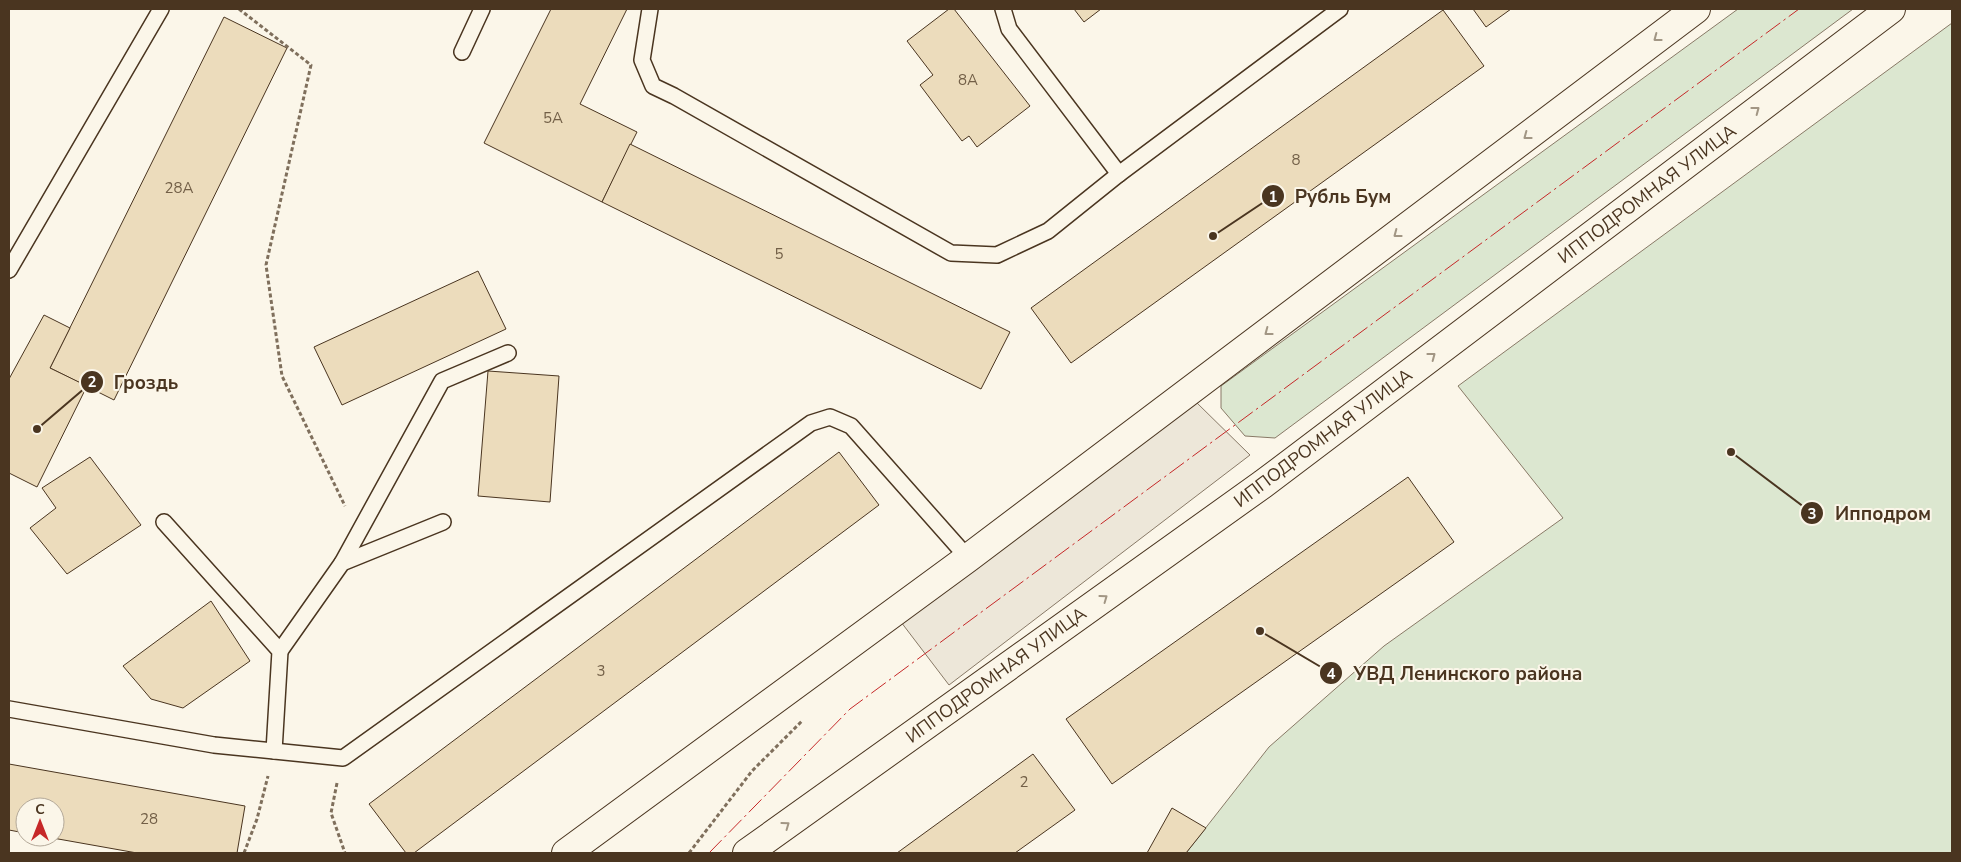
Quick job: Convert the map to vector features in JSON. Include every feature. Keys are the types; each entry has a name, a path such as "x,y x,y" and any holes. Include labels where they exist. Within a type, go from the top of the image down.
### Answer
{"street":[{"path":"566,853 968,558 1696,9"},
{"name":"ИППОДРОМНАЯ УЛИЦА","path":"747,853 1263,484 1890,9"}],"lane":[{"path":"9,270 161,9"},
{"path":"462,52 482,9"},
{"path":"650,9 642,60 653,86 683,101 951,253 996,255 1048,231 1119,174 1340,9"},
{"path":"1003,9 1009,29 1119,174"},
{"path":"274,751 280,651 342,563 442,381 508,353"},
{"path":"9,709 214,745 343,758 811,423 830,416 851,426 968,558"},
{"path":"164,522 280,651"},
{"path":"342,563 443,522"}],"path":[{"path":"239,9 311,65 266,265 282,376 358,533"},
{"path":"244,853 257,819 274,751"},
{"path":"343,758 331,813 345,853"},
{"path":"689,853 752,771"}],"green space":[{"path":"1738,9 1853,9 1275,438 1245,436 1221,408 1221,386"},
{"path":"1952,23 1952,853 1186,853 1269,747 1384,646 1563,518 1458,386"}],"shaded area":[{"path":"1195,401 1250,455 949,685 901,622"}],"building":[{"path":"551,9 627,9 580,104 637,132 602,202 484,143"},
{"path":"949,9 954,9 1030,106 977,147 969,136 962,141 920,85 933,75 907,41"},
{"path":"1074,9 1101,9 1084,22"},
{"path":"1473,9 1511,9 1486,27"},
{"path":"1443,10 1484,66 1071,363 1031,308"},
{"path":"224,17 287,48 114,400 50,368"},
{"path":"630,144 1010,332 981,389 602,202"},
{"path":"478,271 506,329 342,405 314,347"},
{"path":"44,315 70,328 50,368 87,386 37,487 9,473 9,379"},
{"path":"488,371 559,376 550,502 478,496"},
{"path":"839,452 879,505 414,853 406,853 369,804"},
{"path":"90,457 141,525 67,574 30,528 56,508 42,488"},
{"path":"1408,477 1454,542 1112,784 1066,719"},
{"path":"211,601 250,661 183,708 151,699 123,666"},
{"path":"1033,754 1075,810 1015,853 897,853"},
{"path":"9,764 245,806 237,853 137,853 65,840 65,797 15,797 15,831 9,830"},
{"path":"1172,808 1206,828 1186,853 1147,853"}],"power":[{"path":"709,853 850,709 1799,9"}],"place":[{"name":"Рубль Бум","path":"1213,236"},
{"name":"Гроздь","path":"37,429"},
{"name":"Ипподром","path":"1731,452"},
{"name":"УВД Ленинского района","path":"1260,631"}]}
